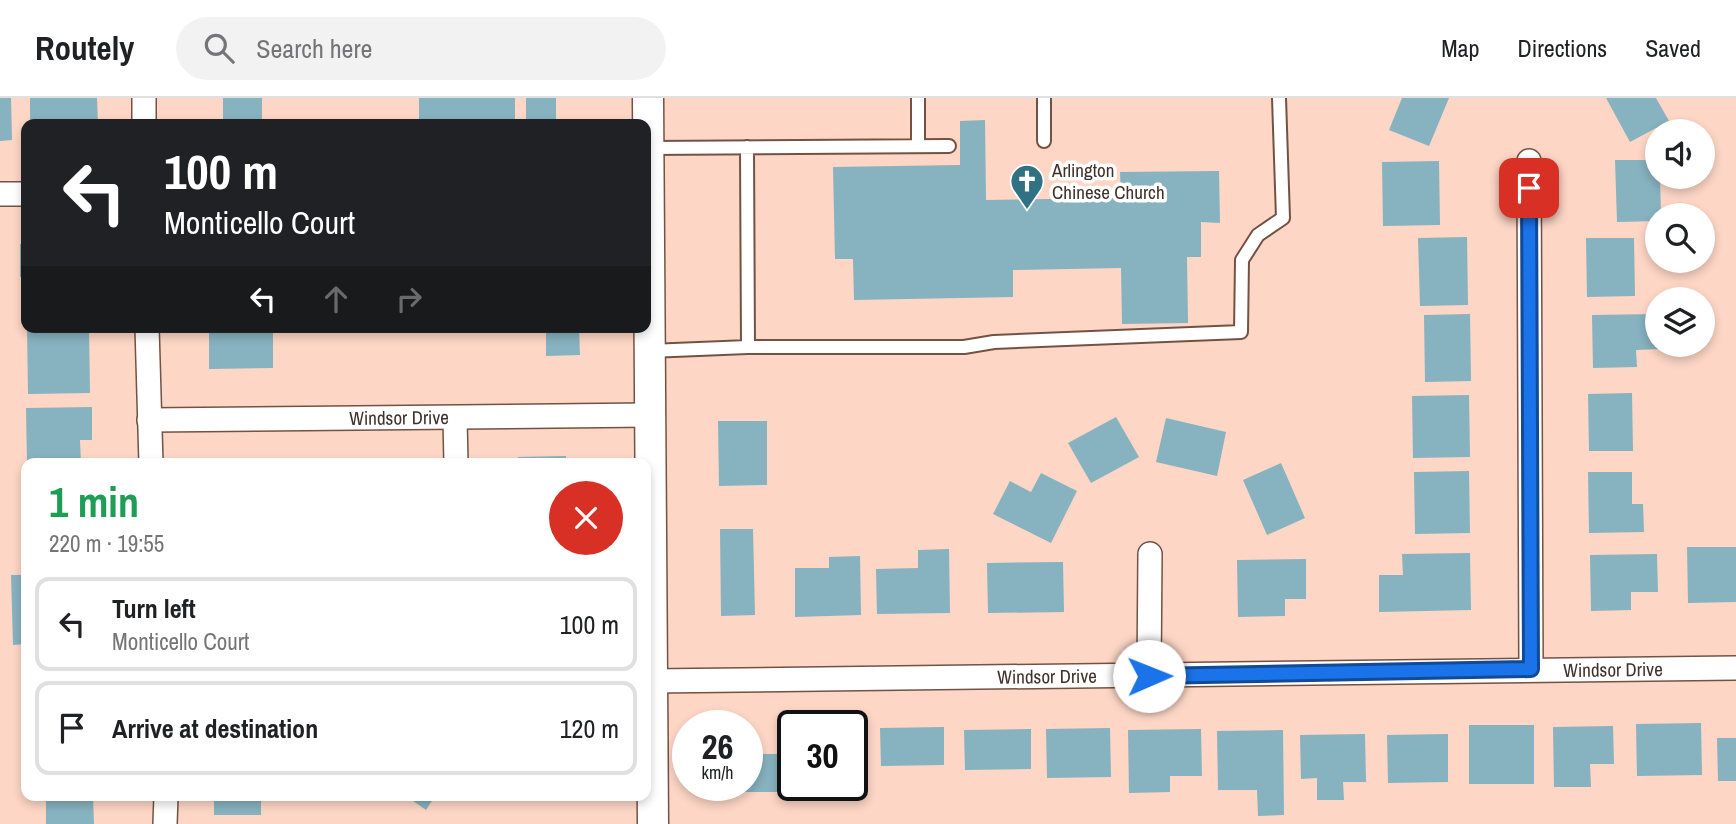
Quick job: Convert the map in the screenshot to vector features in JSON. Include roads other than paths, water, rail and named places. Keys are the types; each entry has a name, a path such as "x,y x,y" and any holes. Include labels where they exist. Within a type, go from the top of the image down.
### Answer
{"street":[{"path":"144,98 144,119"},
{"path":"648,98 648,119"},
{"path":"1529,161 1531,669"},
{"path":"0,194 21,194"},
{"path":"146,333 151,458"},
{"path":"649,333 649,458"},
{"name":"Windsor Drive","path":"149,419 649,415"},
{"path":"455,418 456,458"},
{"path":"1149,676 1150,554"},
{"path":"651,592 653,824"},
{"name":"Windsor Drive","path":"652,681 1736,668"},
{"path":"164,824 166,801"}],"lane":[{"path":"918,98 918,146"},
{"path":"1044,98 1044,141"},
{"path":"649,351 748,347 964,347 994,342 1241,332 1242,260 1258,235 1283,218 1279,98"},
{"path":"651,148 949,146"},
{"path":"747,147 748,347"}],"place":[{"name":"Arlington Chinese Church","path":"1027,211"}]}
